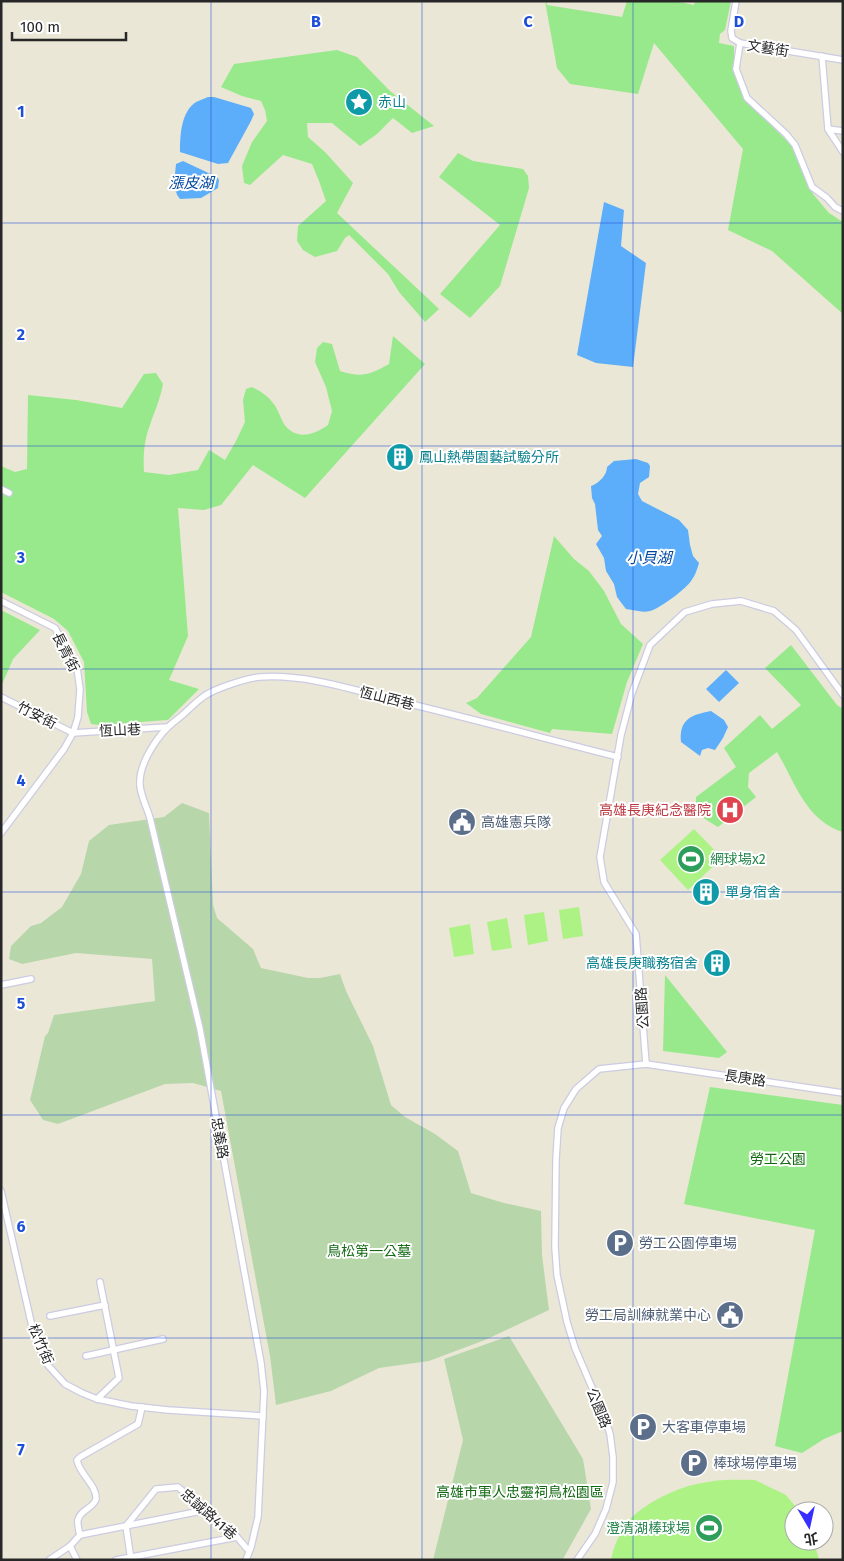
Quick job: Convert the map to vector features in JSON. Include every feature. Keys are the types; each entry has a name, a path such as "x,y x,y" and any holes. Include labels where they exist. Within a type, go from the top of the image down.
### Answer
{"street":[{"name":"文藝街","path":"736,1 731,31 732,38 740,43 843,60"},
{"path":"740,43 736,69 747,98 786,134 795,145 812,187 827,198 835,207 843,211"},
{"path":"822,56 828,129 843,152"},
{"path":"828,129 843,131"},
{"path":"1,489 9,493"},
{"name":"長青街","path":"1,601 55,628 77,668 80,689 78,717 73,733 64,749 1,833"},
{"name":"公園路","path":"577,1560 595,1534 606,1509 613,1482 613,1457 610,1434 605,1418 575,1348 567,1322 557,1275 555,1247 558,1128 564,1108 576,1089 599,1069 646,1064 636,934 604,882 600,857 621,735 632,693 650,645 685,612 712,604 741,601 774,611 796,630 843,694"},
{"name":"恆山西巷","path":"167,727 185,714 204,695 226,686 258,677 288,678 321,682 618,757"},
{"name":"竹安街","path":"1,697 73,733"},
{"name":"恆山巷","path":"73,733 167,727"},
{"name":"忠義路","path":"167,727 146,757 141,772 140,786 150,818 200,1029 261,1363 264,1391 258,1516 246,1560"},
{"path":"1,985 31,979"},
{"name":"長庚路","path":"646,1064 843,1093"},
{"name":"松竹街","path":"1,1191 34,1335 46,1363 65,1384 82,1394 98,1400 168,1410 263,1416"},
{"path":"98,1400 119,1378 100,1282"},
{"path":"50,1316 105,1305"},
{"path":"86,1356 163,1339"},
{"path":"80,1535 78,1520 80,1514 94,1503 96,1499 95,1491 78,1466 77,1460 138,1424 142,1407"},
{"name":"忠誠路41巷","path":"126,1526 156,1489 178,1487 237,1537 249,1551"},
{"path":"49,1560 70,1546 80,1535 206,1510"},
{"path":"126,1526 131,1558"},
{"path":"116,1560 237,1537"},
{"path":"70,1546 77,1560"}],"green space":[{"path":"545,1 547,5 622,17 627,1 674,1 694,5 695,1 731,1 725,30 720,34 719,43 734,46 734,69 744,98 791,145 813,194 829,213 843,222 843,314 772,251 728,230 743,149 654,43 638,94 570,84 557,68"},
{"path":"337,50 357,57 390,91 434,126 412,133 393,118 377,134 360,146 332,123 307,123 308,137 325,152 353,183 337,213 439,309 425,322 399,292 388,274 349,235 337,251 315,257 303,250 297,241 298,226 326,201 312,164 283,155 250,185 244,183 242,166 252,142 267,121 261,101 242,96 221,87 234,64"},
{"path":"458,153 473,161 523,169 528,176 529,188 500,286 470,318 440,294 500,225 439,177"},
{"path":"393,336 425,364 305,498 253,465 221,505 204,510 178,508 188,636 169,680 199,689 168,720 91,724 87,712 84,662 68,631 54,619 1,592 1,466 15,472 27,469 28,395 76,400 122,408 144,374 156,373 163,384 146,436 144,472 169,475 198,470 209,450 225,460 245,422 243,400 246,389 252,387 271,400 284,424 294,433 305,435 323,429 328,425 332,411 326,387 315,362 317,348 323,342 332,344 340,371 360,375 376,371 389,364"},
{"path":"554,536 574,559 589,571 604,591 621,624 643,644 627,682 612,734 552,729 550,733 481,714 466,703 477,698 531,637"},
{"path":"1,610 40,630 13,659 1,687"},
{"path":"791,645 837,705 843,709 843,832 830,827 811,810 796,788 777,752 749,773 748,787 756,797 718,827 701,816 697,808 696,797 736,767 724,748 760,715 772,729 801,705 765,668"},
{"name":"鳥松第一公墓","path":"182,803 209,813 213,905 217,918 253,949 261,968 308,978 340,974 346,991 373,1046 391,1105 405,1117 435,1134 458,1151 471,1193 541,1211 542,1255 549,1310 485,1340 429,1361 379,1368 331,1391 276,1405 270,1356 221,1091 193,1083 165,1084 58,1124 43,1120 30,1100 45,1036 48,1033 54,1015 155,1001 152,959 76,953 22,964 9,959 11,946 31,926 41,923 62,907 81,874 89,841 109,825 164,817"},
{"name":"網球場x2","path":"694,829 722,858 688,890 660,860"},
{"path":"579,907 583,936 563,939 559,910"},
{"path":"544,912 548,941 528,945 524,915"},
{"path":"507,918 512,948 492,951 487,922"},
{"path":"470,924 474,954 454,957 449,928"},
{"path":"665,975 727,1052 719,1058 663,1051"},
{"name":"勞工公園","path":"710,1087 843,1105 843,1431 824,1439 802,1453 775,1446 815,1230 684,1204"},
{"name":"高雄市軍人忠靈祠鳥松園區","path":"509,1336 583,1459 591,1509 563,1559 433,1560 463,1440 444,1359"},
{"name":"澄清湖棒球場","path":"719,1480 755,1480 786,1495 791,1501 784,1501 784,1551 817,1551 819,1560 611,1560 618,1537 624,1527 631,1518 647,1505 667,1494 688,1486"}],"water":[{"path":"208,97 251,108 254,114 228,163 218,164 180,152 182,124 187,112 196,102"},
{"name":"漲皮湖","path":"183,161 217,177 219,180 218,188 201,198 180,199 175,187 175,173 176,164"},
{"path":"604,202 624,210 621,246 646,263 633,367 596,363 577,355"},
{"name":"小貝湖","path":"636,459 648,463 650,466 649,477 640,483 638,494 642,501 679,520 688,530 693,556 699,563 694,577 684,589 660,607 647,612 626,609 617,597 614,584 606,571 604,558 596,544 602,536 598,530 591,486 602,478 606,473 607,467 614,461"},
{"path":"726,670 739,683 719,702 706,689"},
{"path":"711,711 724,720 728,727 715,750 708,748 702,750 700,756 681,742 682,728 688,719"}],"place":[{"name":"赤山","path":"359,102"},
{"name":"鳳山熱帶園藝試驗分所","path":"400,457"},
{"name":"高雄長庚紀念醫院","path":"730,810"},
{"name":"高雄憲兵隊","path":"462,822"},
{"name":"網球場x2","path":"691,859"},
{"name":"單身宿舍","path":"706,892"},
{"name":"高雄長庚職務宿舍","path":"717,963"},
{"name":"勞工公園停車場","path":"620,1243"},
{"name":"勞工局訓練就業中心","path":"730,1315"},
{"name":"大客車停車場","path":"643,1427"},
{"name":"棒球場停車場","path":"694,1463"},
{"name":"澄清湖棒球場","path":"709,1528"}]}
